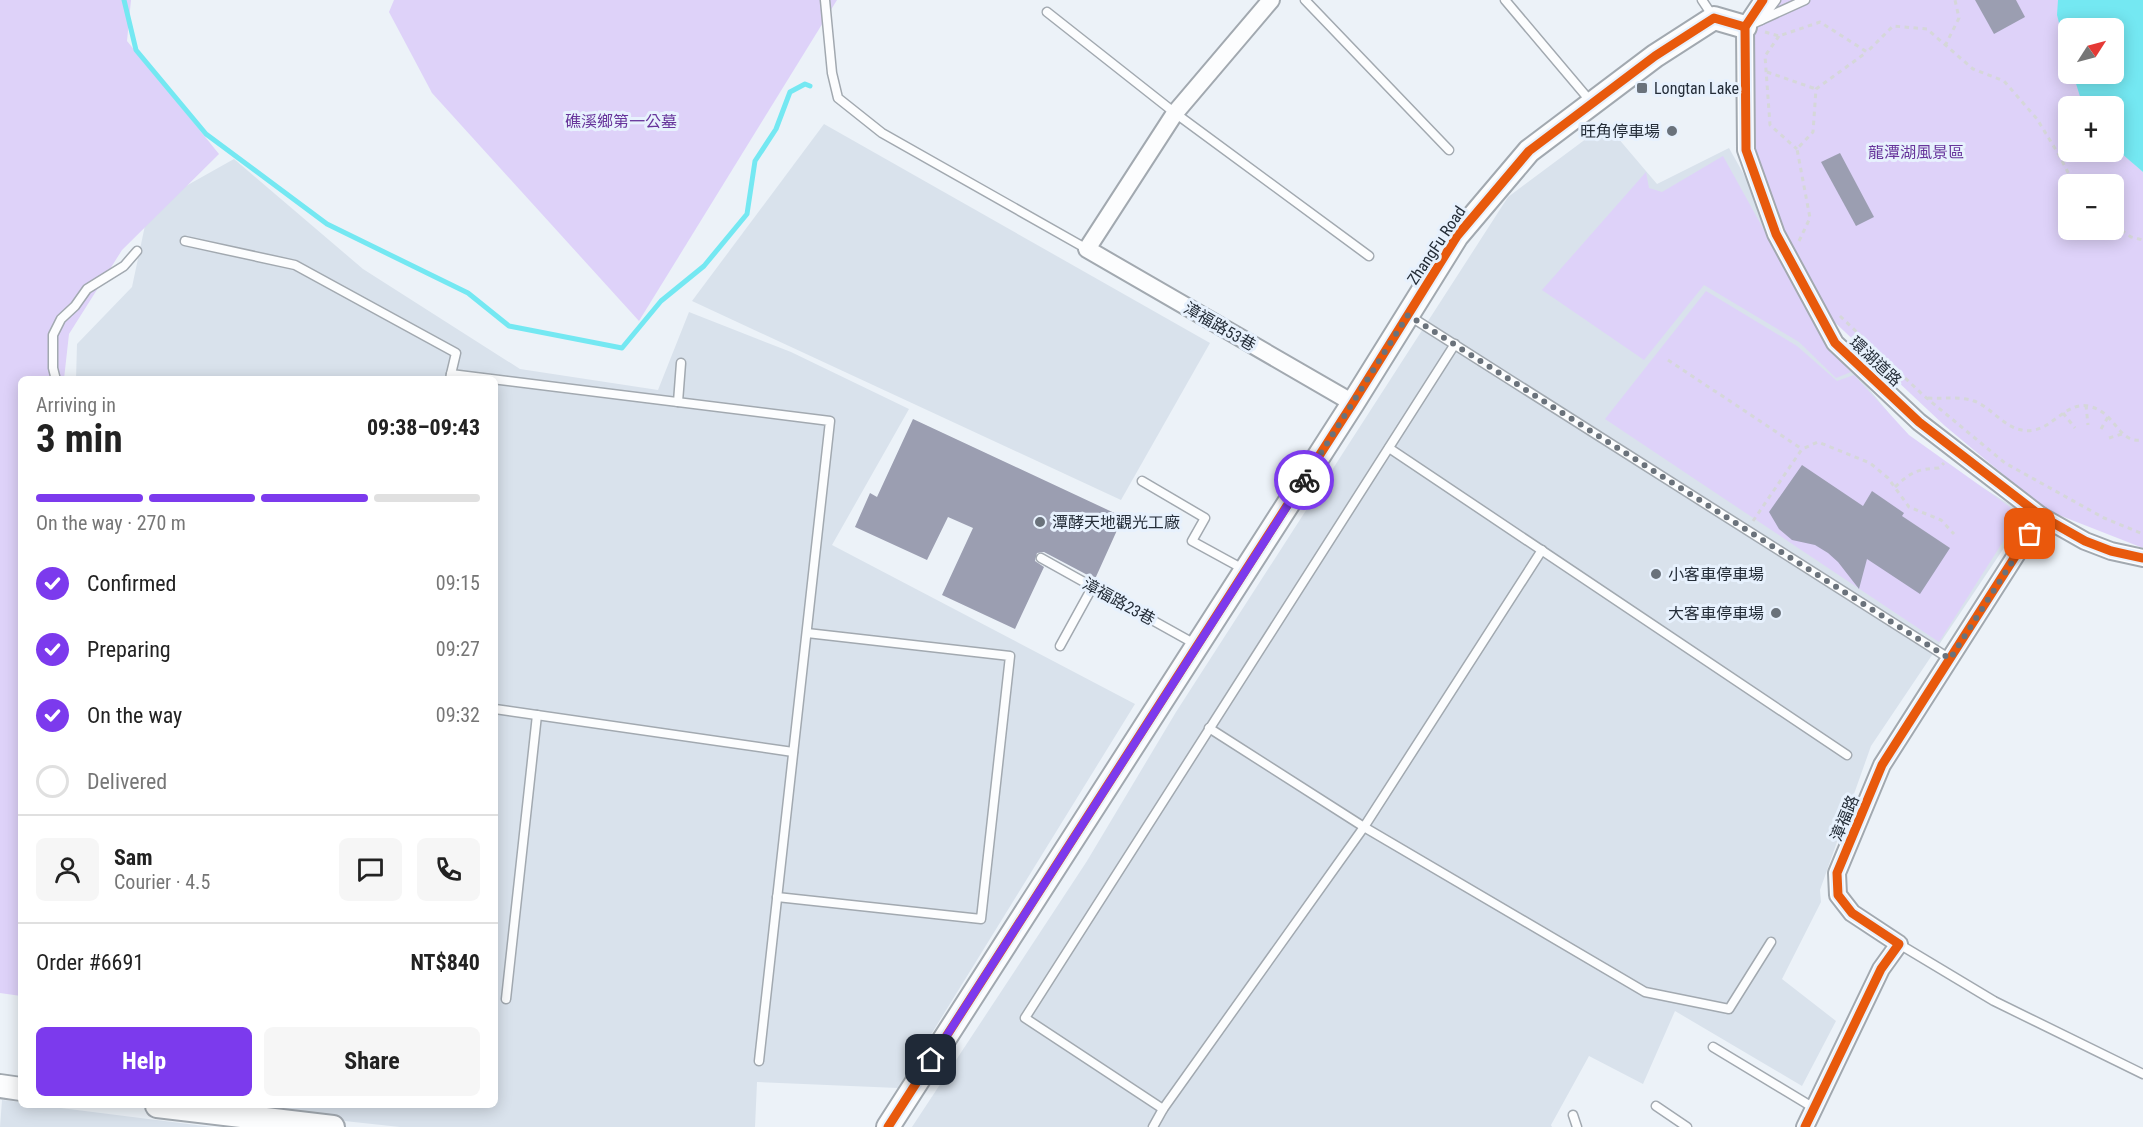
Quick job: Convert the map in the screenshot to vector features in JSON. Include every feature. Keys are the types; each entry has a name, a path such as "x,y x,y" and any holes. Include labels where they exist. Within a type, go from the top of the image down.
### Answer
{"street":[{"path":"1087,249 1174,113 1271,0"},
{"path":"1752,25 1763,0"},
{"name":"ZhangFu Road","path":"888,1127 1353,403 1457,236 1529,151 1655,56 1708,9 1752,25"},
{"name":"環湖道路","path":"1752,25 1746,150 1776,234 1835,343 1919,422 2041,516 2085,541 2111,551 2143,558"},
{"name":"漳福路53巷","path":"1087,249 1353,403"},
{"name":"漳福路","path":"1899,944 1852,914 1838,895 1837,873 1882,765 2041,516"},
{"path":"1805,1127 1881,969 1899,944"},
{"path":"0,1086 18,1089"},
{"path":"174,1108 333,1127"}],"lane":[{"path":"825,0 832,73 838,98 882,133 1087,249"},
{"path":"1305,0 1449,150"},
{"path":"1505,0 1593,103"},
{"path":"1752,25 1776,0"},
{"path":"1752,25 1805,0"},
{"path":"1047,12 1174,113 1369,256"},
{"path":"185,241 295,265 456,353 451,376"},
{"path":"55,376 53,335 61,319 75,306 87,289 124,266 137,250"},
{"path":"1408,315 1950,659"},
{"path":"1163,1109 1025,1018 1455,344"},
{"path":"678,402 681,363"},
{"path":"498,382 830,421 759,1061"},
{"path":"1389,448 1847,755"},
{"path":"1142,481 1206,518 1192,541 1246,570"},
{"path":"1153,1127 1163,1109 1364,827 1542,550"},
{"name":"漳福路23巷","path":"1041,558 1198,645"},
{"path":"1060,646 1093,586"},
{"path":"777,897 981,919 1010,656 807,633"},
{"path":"498,709 793,752"},
{"path":"506,999 537,715"},
{"path":"1209,728 1364,827 1645,992 1729,1009 1771,942"},
{"name":"漳福路","path":"1899,944 1994,1001 2143,1074"},
{"path":"1713,1047 1814,1108"},
{"path":"1656,1106 1688,1127"},
{"path":"1573,1115 1577,1127"}],"path":[{"path":"1945,46 1959,18 1955,0"},
{"path":"1801,249 1799,241 1810,218 1797,149 1770,126 1765,57 1779,36 1820,22 1867,52"},
{"path":"1752,25 1779,36"},
{"path":"1816,89 1867,52 1893,26 1927,29 1972,69 2004,81 2037,119 2069,174"},
{"path":"1766,72 1816,89"},
{"path":"1797,149 1813,132 1816,89"},
{"path":"2124,232 2131,237 2143,240"},
{"path":"1836,312 1926,398 2006,463 2104,518 2143,534"},
{"path":"1668,360 1802,449"},
{"path":"1926,398 1971,400 1987,407 2003,423 2016,428 2035,430 2063,413 2086,405 2104,412 2125,438 2143,440"},
{"path":"2086,405 2088,425"},
{"path":"2063,413 2075,428"},
{"path":"2101,429 2108,417"},
{"path":"2109,438 2122,434"},
{"path":"1747,530 1802,449 1818,442 1870,463 1888,478 1909,507 1941,520 1954,534"},
{"path":"1894,487 1910,472 1924,468 1939,468 1956,450"}],"shaded area":[{"path":"824,124 1210,343 1121,500 692,301"},
{"path":"1606,124 1657,184 1729,148 1855,372 1916,446 2017,509 2016,530 1871,746 1820,890 1821,902 1782,979 1836,1021 1802,1086 1675,1011 1643,1084 1589,1056 1551,1125 1552,1127 912,1127 1087,861 1176,712 1508,197"},
{"path":"234,159 363,269 520,369 658,390 689,312 791,352 909,409 832,545 1135,704 898,1088 757,1082 755,1127 400,1127 224,1108 498,1108 498,376 76,376 77,344 132,287 147,216 177,191"},
{"path":"2,1100 18,1102 18,1108 61,1108 212,1127 0,1127"}],"green space":[{"path":"0,0 131,0 127,41 219,154 122,250 69,334 64,376 18,376 18,996 0,993"},
{"name":"礁溪鄉第一公墓","path":"394,0 837,0 639,321 432,93 389,12"},
{"name":"龍潭湖風景區","path":"1771,0 2061,0 2058,18 2058,84 2077,84 2081,96 2058,96 2058,162 2124,162 2124,155 2143,172 2143,548 2046,510 1945,426 1828,316 1783,233 1751,146 1751,27"},
{"path":"1723,156 1826,342 1851,372 1836,378 1799,342 1704,285 1644,360 1542,290 1646,172 1649,188 1662,192"},
{"path":"1706,291 1797,346 1837,381 1854,375 1909,435 2010,507 2013,526 1939,642 1605,419"}],"water":[{"path":"2058,0 2143,0 2143,172 2124,156 2124,96 2080,96 2076,84 2124,84 2124,18 2058,19"}],"building":[{"path":"1975,0 2016,0 2025,17 1994,34"},
{"path":"1840,153 1874,217 1856,226 1821,162"},
{"name":"潭酵天地觀光工廠","path":"913,419 1123,517 1095,579 1044,552 1037,553 1035,561 1044,567 1015,629 942,595 973,528 948,517 927,560 855,527 870,493 877,497"},
{"path":"1802,465 1863,506 1872,491 1904,513 1902,516 1950,548 1920,594 1867,559 1859,589 1828,553 1815,545 1792,540 1779,529 1769,512"}],"waterway":[{"path":"124,0 136,50 206,134 327,224 468,293 509,326 622,348 661,301 704,266 747,214 755,161 776,129 790,92 805,84 810,86"}],"cycle path":[{"path":"1763,0 1745,27 1746,150 1776,234 1835,343 1919,422 2041,516 2085,541 2111,551 2143,558"},
{"path":"888,1127 1353,403 1457,236 1529,151 1655,56 1714,18 1745,27"},
{"path":"1805,1127 1881,969 1899,944 1852,913 1838,895 1837,873 1882,765 2041,516"}],"way so far":[{"path":"1304,480 1408,315 1950,659 2030,534"}],"place":[{"name":"Longtan Lake","path":"1642,88"},
{"name":"旺角停車場","path":"1672,131"},
{"name":"潭酵天地觀光工廠","path":"1040,522"},
{"name":"小客車停車場","path":"1656,574"},
{"name":"大客車停車場","path":"1776,613"}],"route":[{"path":"931,1060 1304,480"}]}
